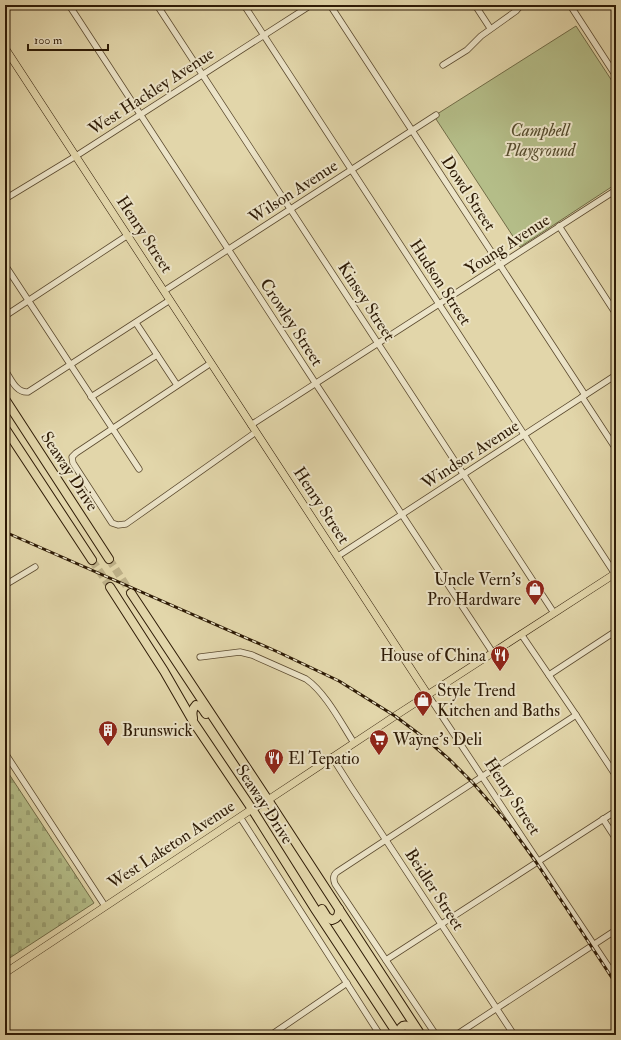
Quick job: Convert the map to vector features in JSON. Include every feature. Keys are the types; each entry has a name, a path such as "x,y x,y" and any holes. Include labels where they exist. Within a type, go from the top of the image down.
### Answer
{"highway":[{"name":"Seaway Drive","path":"5,399 109,559"},
{"name":"Seaway Drive","path":"5,428 92,560"},
{"name":"Seaway Drive","path":"110,587 164,671 194,723 252,809 315,909 398,1035"},
{"name":"Seaway Drive","path":"131,593 421,1035"},
{"path":"194,723 192,716 193,709 196,705 198,705 209,718 252,783 260,788"},
{"path":"259,820 267,825 327,917 332,920 336,918 339,915 339,909"},
{"path":"398,1035 402,1026 406,1025 410,1026 415,1035"}],"main road":[{"name":"Henry Street","path":"5,48 428,695"},
{"name":"West Laketon Avenue","path":"5,973 252,809 616,574"}],"street":[{"path":"5,9 11,5"},
{"name":"Crowley Street","path":"69,5 493,653"},
{"name":"Kinsey Street","path":"157,5 554,613"},
{"name":"Hudson Street","path":"244,5 616,574"},
{"name":"West Hackley Avenue","path":"5,198 76,156 311,5"},
{"name":"Dowd Street","path":"330,5 500,265 616,449"},
{"path":"475,5 490,28"},
{"path":"443,65 467,50 480,36 512,14 521,5"},
{"path":"570,5 616,76"},
{"name":"Wilson Avenue","path":"164,291 436,115"},
{"name":"Young Avenue","path":"251,425 616,190"},
{"path":"559,226 616,314"},
{"path":"5,316 128,236"},
{"path":"5,265 139,469"},
{"path":"5,370 18,389 23,393 30,391 170,300"},
{"path":"136,323 177,386"},
{"path":"91,397 157,355"},
{"path":"211,363 72,457 73,463 112,523 118,525 126,524 256,432"},
{"name":"Windsor Avenue","path":"338,556 616,375"},
{"path":"5,585 35,567"},
{"path":"549,674 616,631"},
{"path":"521,634 616,776"},
{"path":"200,657 240,652 246,653 306,679 312,683 323,696 354,743"},
{"name":"Henry Street","path":"428,695 616,978"},
{"path":"436,1035 335,884 333,878 334,875 336,872 576,715"},
{"path":"5,753 105,906"},
{"name":"Beidler Street","path":"332,757 514,1035"},
{"path":"386,960 616,811"},
{"path":"240,817 380,1035"},
{"path":"603,819 616,839"},
{"path":"456,1035 616,930"},
{"path":"271,1035 347,984"}],"green space":[{"name":"Campbell Playground","path":"576,26 616,87 616,184 520,247 434,116"},
{"path":"5,768 94,903 5,961"}],"tunnel":[{"path":"109,559 131,593"},
{"path":"92,560 110,587"}],"railway":[{"path":"5,532 278,652 339,681 395,716 427,740 450,760 473,783 507,822 536,862 616,984"}],"place":[{"name":"Uncle Vern's Pro Hardware","path":"535,606"},
{"name":"House of China","path":"500,672"},
{"name":"Style Trend Kitchen and Baths","path":"423,717"},
{"name":"Brunswick","path":"108,747"},
{"name":"Wayne's Deli","path":"379,756"},
{"name":"El Tepatio","path":"274,775"}]}
